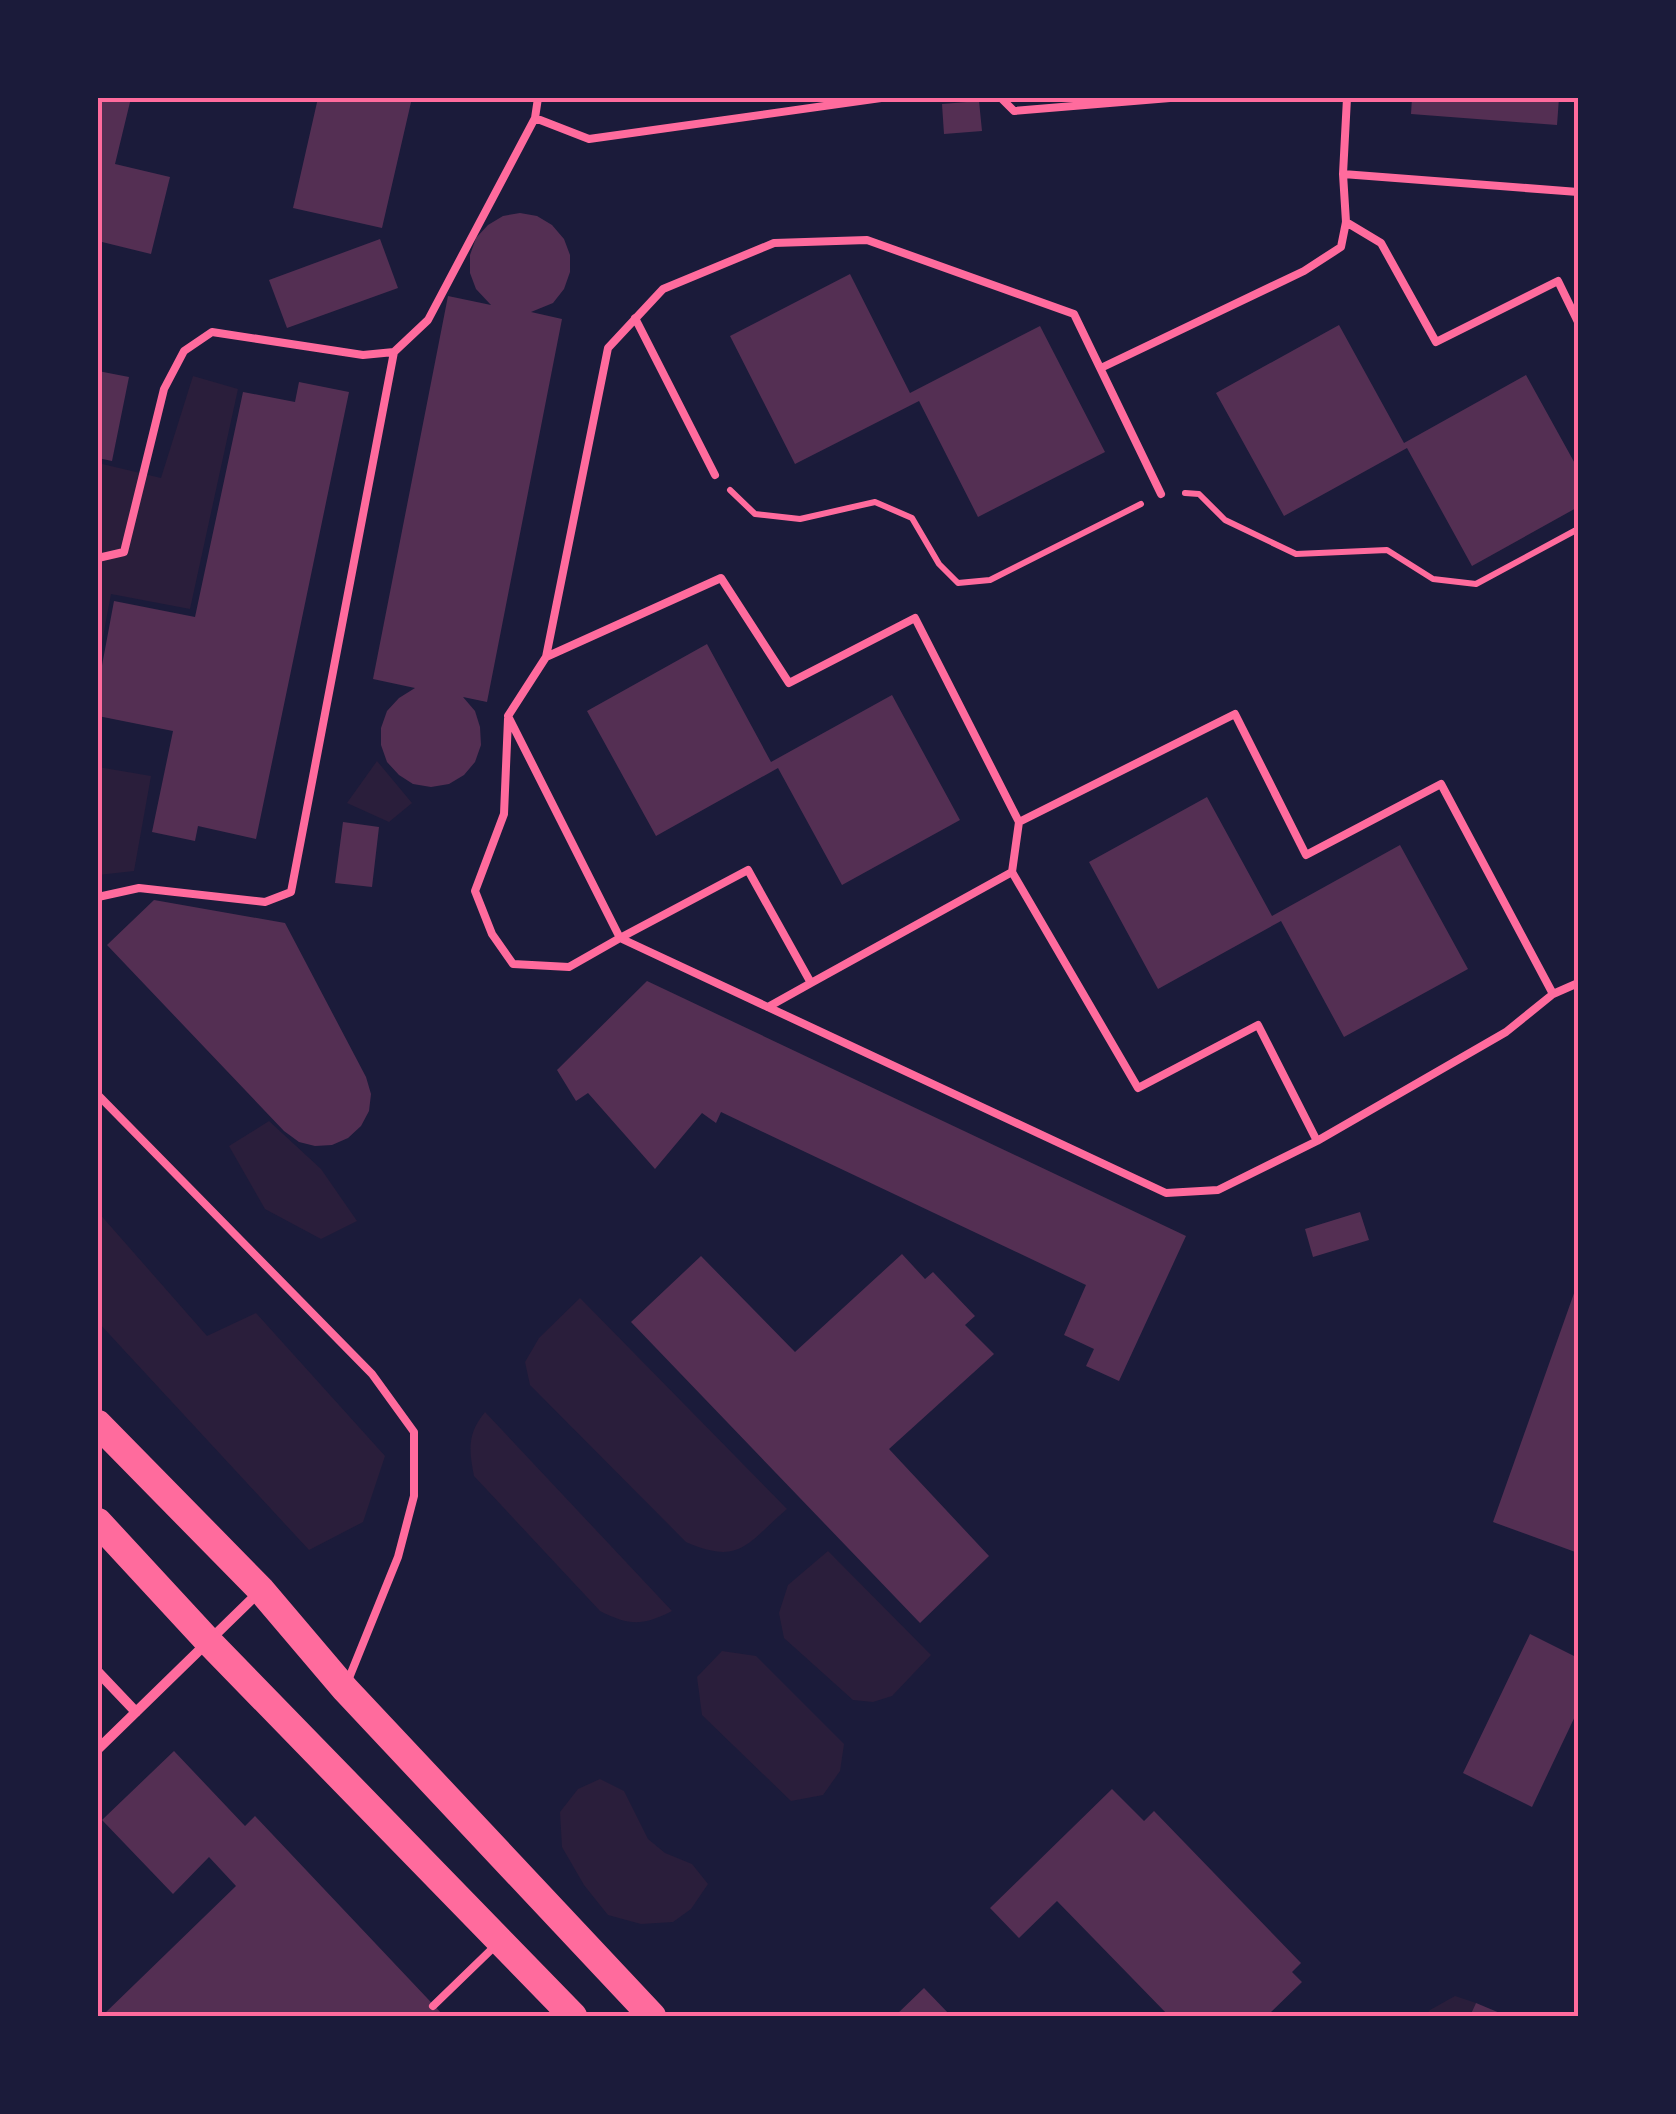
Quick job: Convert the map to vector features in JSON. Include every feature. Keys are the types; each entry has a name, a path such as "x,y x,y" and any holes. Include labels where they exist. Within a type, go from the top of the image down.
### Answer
{"highway":[{"path":"98,1424 261,1590 345,1689 652,2016"},
{"path":"98,1522 208,1641 573,2016"}],"street":[{"path":"98,1749 261,1590"},
{"path":"98,1672 136,1712"}],"lane":[{"path":"98,897 138,888 265,902 292,892 394,352 428,320 535,118 538,98"},
{"path":"535,118 589,140 881,98"},
{"path":"1001,98 1014,111 1170,98"},
{"path":"1102,367 1304,271 1341,247 1346,222 1343,174 1348,98"},
{"path":"1343,174 1578,192"},
{"path":"1346,222 1380,243 1436,342 1558,282 1578,322"},
{"path":"811,983 748,870 569,967 512,964 492,934 475,890 504,814 508,716 546,657 608,348 663,289 774,243 867,240 1074,314 1162,494"},
{"path":"635,318 715,475"},
{"path":"98,558 124,552 164,389 184,351 212,332 363,355 394,352"},
{"path":"546,657 721,578 788,683 915,618 1020,822 1012,872 1138,1088 1258,1025 1317,1140"},
{"path":"1020,822 1235,714 1306,855 1441,784 1553,994"},
{"path":"508,716 620,938 1166,1193 1218,1190 1317,1140 1506,1032 1553,994 1578,983"},
{"path":"768,1007 1012,872"},
{"path":"98,1095 372,1374 414,1432 414,1496 398,1556 345,1689"},
{"path":"434,2006 500,1941"}],"path":[{"path":"715,475 755,514 800,518 875,502 912,518 939,564 958,582 990,580 1168,491 1198,494 1225,520 1296,554 1387,550 1433,579 1476,584 1578,529"}],"shaded area":[{"path":"193,376 238,389 190,609 111,594 98,664 98,463 161,478"},
{"path":"377,761 412,803 389,822 347,803"},
{"path":"98,767 151,776 134,871 98,875"},
{"path":"269,1121 321,1169 357,1221 321,1239 265,1209 229,1146"},
{"path":"98,1212 207,1336 256,1313 385,1456 363,1522 309,1550 98,1322"},
{"path":"580,1298 787,1509 752,1541 732,1551 719,1552 686,1542 530,1385 525,1362 539,1338"},
{"path":"485,1412 672,1611 636,1622 600,1611 474,1476 471,1442"},
{"path":"828,1551 931,1655 892,1696 873,1702 853,1700 784,1638 779,1613 788,1585"},
{"path":"722,1651 756,1656 844,1744 840,1771 823,1795 791,1801 702,1715 697,1677"},
{"path":"600,1779 624,1791 648,1839 665,1853 692,1864 708,1884 691,1909 673,1922 641,1924 608,1915 584,1885 562,1847 560,1812 578,1789"},
{"path":"1455,1996 1476,2003 1470,2016 1425,2016 1430,2010"}],"building":[{"path":"98,98 131,98 115,164 170,177 151,254 98,241"},
{"path":"318,98 412,98 382,228 293,208"},
{"path":"1412,98 1559,98 1557,125 1411,114"},
{"path":"979,101 982,131 944,134 942,104"},
{"path":"503,216 537,216 564,239 570,255 570,272 564,289 553,303 531,312 562,319 487,702 463,697 475,711 481,745 475,762 449,784 413,784 387,762 381,728 387,711 415,688 373,679 448,296 491,305 476,289 470,273 470,255 476,238 488,225"},
{"path":"380,239 398,288 287,328 269,280"},
{"path":"850,274 910,393 1040,326 1105,452 978,517 919,401 795,464 730,336"},
{"path":"1339,325 1404,443 1526,375 1578,469 1578,507 1472,566 1407,448 1284,516 1216,393"},
{"path":"98,371 129,377 112,461 98,458"},
{"path":"299,382 349,392 256,839 198,826 195,841 152,832 173,731 98,716 98,687 114,601 195,617 243,392 295,402"},
{"path":"707,644 771,762 892,695 960,820 842,885 778,768 656,836 587,711"},
{"path":"1207,797 1272,916 1400,845 1468,969 1344,1037 1281,921 1158,989 1089,862"},
{"path":"343,822 379,827 372,887 335,883"},
{"path":"154,900 285,923 366,1077 371,1094 369,1111 348,1138 332,1145 315,1146 299,1142 284,1131 107,945"},
{"path":"647,981 1186,1236 1119,1381 1086,1366 1094,1349 1064,1335 1086,1285 721,1112 716,1123 702,1113 655,1169 588,1093 576,1101 557,1070"},
{"path":"1360,1212 1369,1240 1313,1257 1305,1229"},
{"path":"902,1254 925,1279 933,1272 975,1316 965,1325 994,1354 889,1449 989,1556 920,1623 631,1322 701,1256 795,1352"},
{"path":"1578,1282 1578,1553 1493,1522"},
{"path":"1530,1634 1578,1658 1578,1710 1532,1807 1463,1773"},
{"path":"174,1751 245,1826 255,1816 444,2016 102,2016 236,1886 209,1857 173,1894 102,1820"},
{"path":"1112,1789 1144,1821 1154,1811 1301,1963 1292,1972 1302,1982 1267,2016 1169,2016 1057,1901 1019,1938 990,1908"},
{"path":"924,1988 951,2016 895,2016"},
{"path":"1476,2003 1507,2016 1470,2016"}]}
